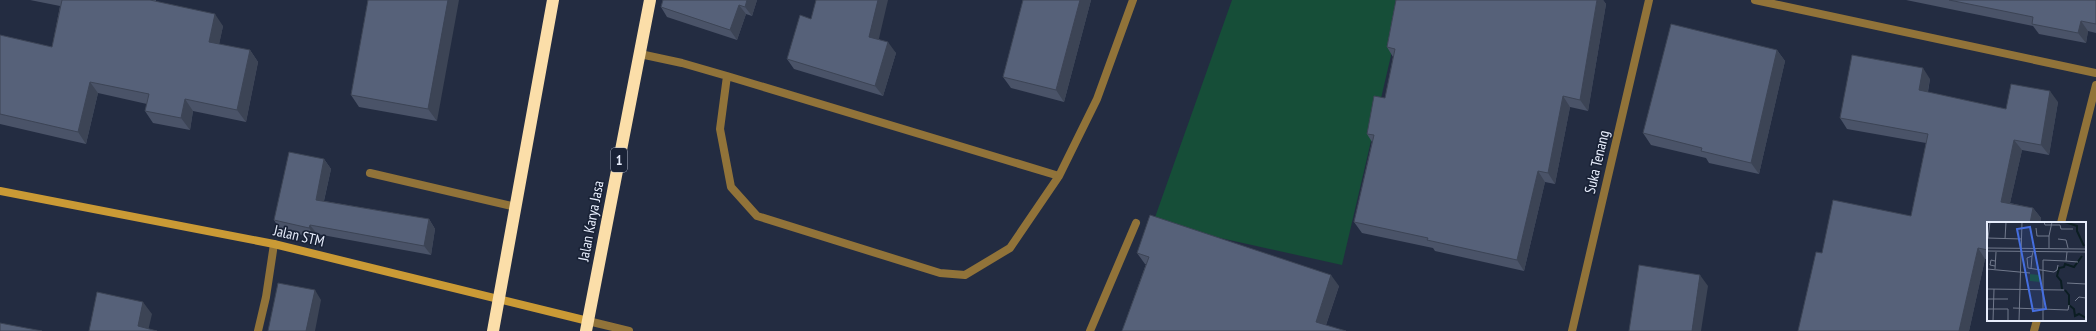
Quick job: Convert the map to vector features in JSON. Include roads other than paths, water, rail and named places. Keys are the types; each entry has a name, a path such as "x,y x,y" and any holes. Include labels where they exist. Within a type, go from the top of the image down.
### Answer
{"highway":[{"path":"493,331 553,0"},
{"name":"Jalan Karya Jasa","path":"587,326 650,0"}],"street":[{"path":"727,76 720,129 731,187 758,216 940,273 965,275 1010,248 1059,176 1097,99 1133,0"},
{"name":"Suka Tenang","path":"1572,331 1649,0"},
{"path":"1755,0 2096,73"},
{"path":"640,54 682,63 727,76 1059,176"},
{"path":"2061,222 2096,85"},
{"path":"370,173 516,207"},
{"name":"Jalan STM","path":"0,191 274,244 499,300 587,326"},
{"path":"1090,331 1136,223"},
{"path":"258,331 266,297 274,244"},
{"path":"2034,331 2037,321"},
{"path":"587,326 629,331"}]}
